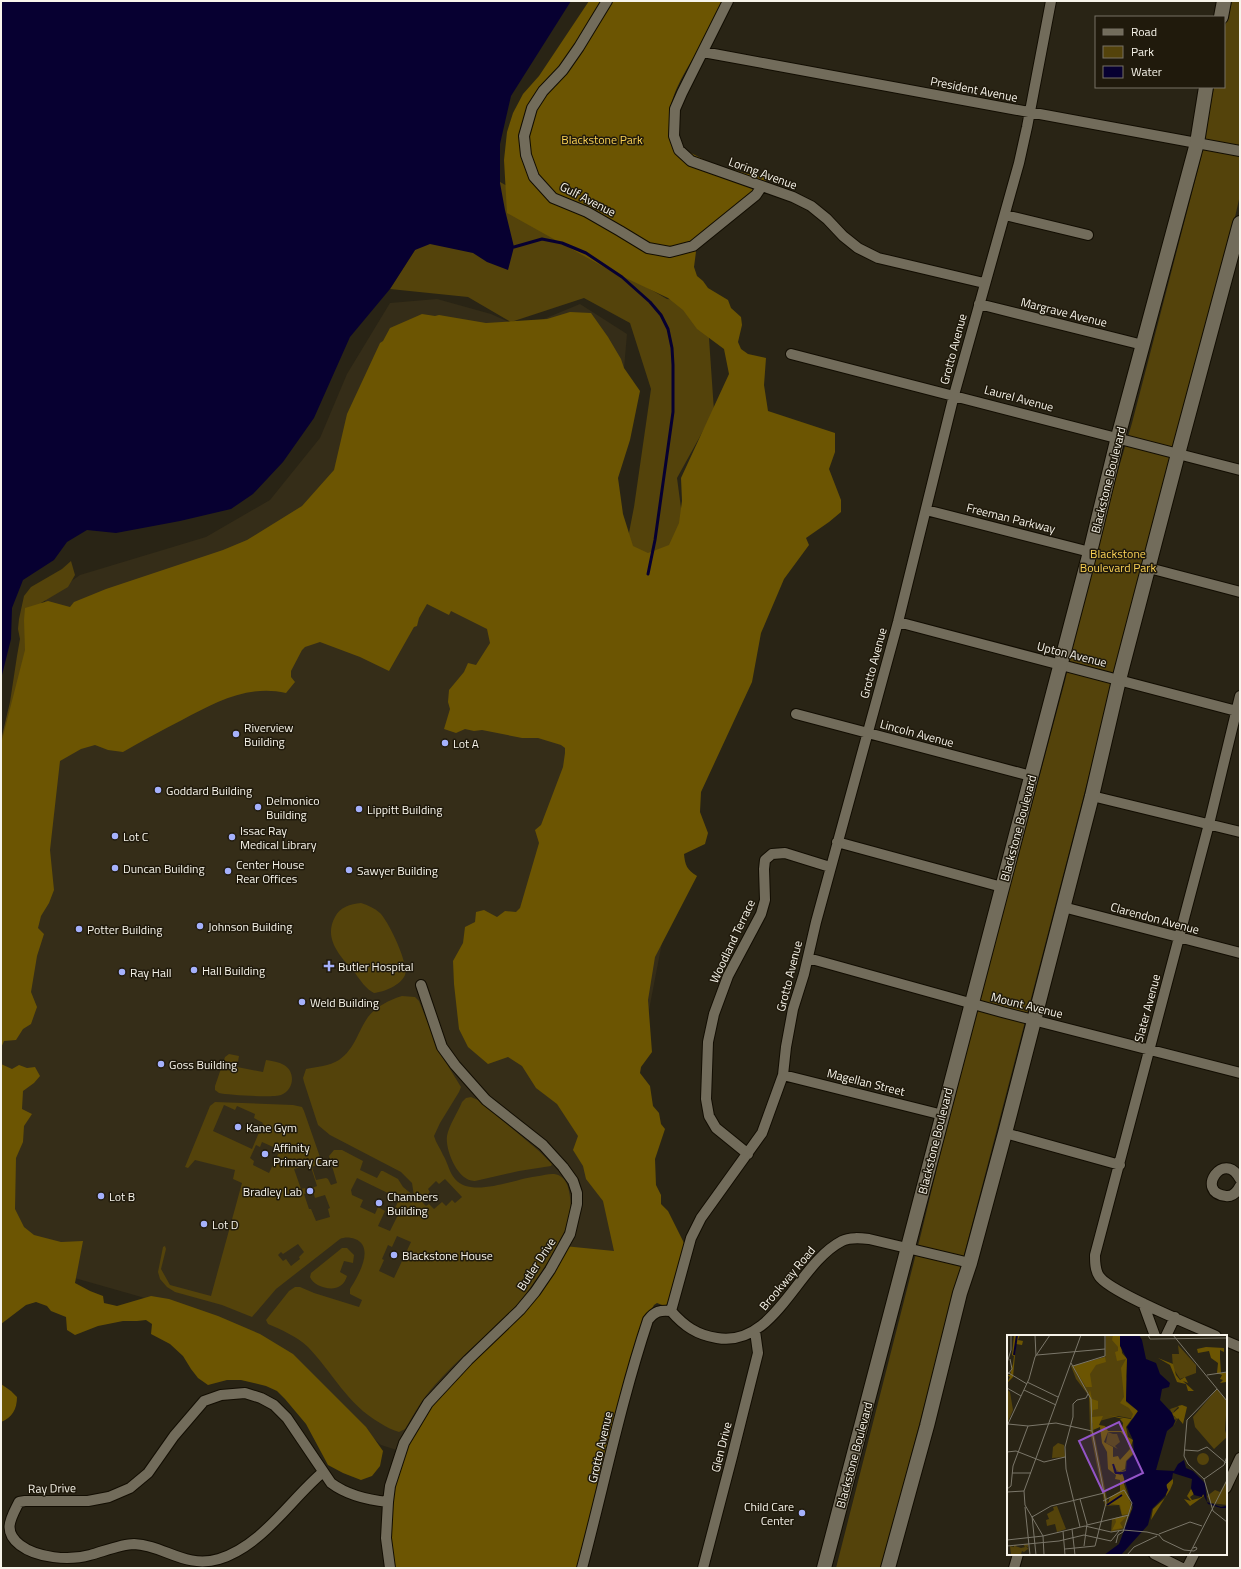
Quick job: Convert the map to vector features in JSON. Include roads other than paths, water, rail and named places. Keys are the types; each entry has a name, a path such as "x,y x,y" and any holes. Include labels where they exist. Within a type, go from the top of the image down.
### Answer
{"main road":[{"path":"1221,16 1224,1"},
{"name":"Blackstone Boulevard","path":"824,1568 1090,552 1118,437 1197,144 1206,88"},
{"path":"888,1568 927,1426 960,1293 970,1264 1034,1020 1092,796 1119,680 1240,223"}],"street":[{"name":"Gulf Avenue","path":"606,1 579,47 563,70 543,91 532,108 524,136 526,155 534,177 553,198 587,212 648,248 670,252 693,246 756,195 762,186"},
{"name":"Loring Avenue","path":"728,1 675,109 674,136 679,150 691,161 793,197 811,206 858,248 878,258 984,283"},
{"name":"Grotto Avenue","path":"582,1568 600,1503 625,1395 648,1320 653,1314 660,1310 671,1311 691,1238 701,1218 762,1133 783,1075 794,1009 830,867 898,622 954,395 984,283 1005,215 1020,156 1051,1"},
{"name":"President Avenue","path":"703,52 1240,152"},
{"path":"1005,215 1088,235"},
{"name":"Margrave Avenue","path":"979,304 1143,345"},
{"name":"Laurel Avenue","path":"791,354 1118,437 1240,470"},
{"name":"Freeman Parkway","path":"926,510 1090,552"},
{"path":"1149,568 1240,592"},
{"name":"Upton Avenue","path":"898,622 1238,711"},
{"name":"Slater Avenue","path":"1214,1335 1143,1303 1105,1283 1098,1276 1095,1265 1095,1255 1209,824 1238,711 1240,696"},
{"name":"Lincoln Avenue","path":"796,714 1031,776"},
{"path":"1092,796 1240,832"},
{"path":"837,842 1002,887"},
{"name":"Woodland Terrace","path":"748,1154 716,1128 709,1116 706,1098 706,1063 708,1042 714,1014 728,976 761,914 765,900 765,860 772,854 785,853 830,867"},
{"name":"Clarendon Avenue","path":"1063,908 1240,953"},
{"name":"Mount Avenue","path":"808,958 971,1004 1240,1073"},
{"name":"Butler Drive","path":"390,1568 386,1538 390,1486 400,1454 419,1417 439,1390 520,1310 535,1292 550,1270 570,1234 577,1204 577,1193 573,1181 563,1167 543,1145 486,1100 455,1065 442,1047 420,985"},
{"name":"Magellan Street","path":"783,1075 942,1115"},
{"path":"1004,1132 1120,1165"},
{"path":"1240,1179 1237,1172 1227,1168 1218,1170 1212,1178 1212,1187 1220,1196 1230,1197 1237,1192 1240,1186"},
{"name":"Brookway Road","path":"671,1311 683,1324 704,1336 722,1339 740,1338 755,1331 768,1321 830,1248 844,1240 855,1238 869,1239 970,1264"},
{"path":"1143,1303 1155,1335"},
{"path":"1166,1335 1175,1317"},
{"name":"Glen Drive","path":"703,1568 758,1353 755,1331"},
{"path":"1227,1341 1240,1347"},
{"name":"Ray Drive","path":"323,1472 298,1494 270,1526 256,1538 234,1553 210,1562 182,1560 146,1546 133,1544 87,1556 65,1558 46,1556 27,1550 14,1540 10,1533 10,1524 19,1502 25,1500 88,1501 109,1497 130,1488 148,1473 174,1436 204,1401 220,1395 245,1392 274,1405 287,1418 331,1483 338,1488 365,1498 388,1502"},
{"path":"1227,1483 1230,1468 1240,1458"},
{"path":"1014,1568 1018,1555"},
{"path":"1156,1555 1182,1568"},
{"path":"1188,1568 1194,1555"}],"water":[{"path":"1,1 571,1 511,96 500,144 500,183 514,247 508,270 487,262 473,253 430,244 415,250 390,289 350,337 314,418 283,462 253,494 231,509 180,521 116,533 87,530 67,542 54,560 23,580 12,608 11,639 2,675 1,701"}],"waterway":[{"path":"514,247 542,239 562,243 586,253 622,277 650,302 661,315 668,329 672,348 673,412 655,540 648,574"}],"place":[{"name":"Riverview Building","path":"236,734"},
{"name":"Lot A","path":"445,743"},
{"name":"Goddard Building","path":"158,790"},
{"name":"Delmonico Building","path":"258,807"},
{"name":"Lippitt Building","path":"359,809"},
{"name":"Lot C","path":"115,836"},
{"name":"Issac Ray Medical Library","path":"232,837"},
{"name":"Duncan Building","path":"115,868"},
{"name":"Sawyer Building","path":"349,870"},
{"name":"Center House Rear Offices","path":"228,871"},
{"name":"Johnson Building","path":"200,926"},
{"name":"Potter Building","path":"79,929"},
{"name":"Butler Hospital","path":"329,966"},
{"name":"Hall Building","path":"194,970"},
{"name":"Ray Hall","path":"122,972"},
{"name":"Weld Building","path":"302,1002"},
{"name":"Goss Building","path":"161,1064"},
{"name":"Kane Gym","path":"238,1127"},
{"name":"Affinity Primary Care","path":"265,1154"},
{"name":"Bradley Lab","path":"310,1191"},
{"name":"Lot B","path":"101,1196"},
{"name":"Chambers Building","path":"379,1203"},
{"name":"Lot D","path":"204,1224"},
{"name":"Blackstone House","path":"394,1255"},
{"name":"Child Care Center","path":"802,1513"}],"park label":[{"name":"Blackstone Park","path":"602,139"},
{"name":"Blackstone Boulevard Park","path":"1118,560"}]}
